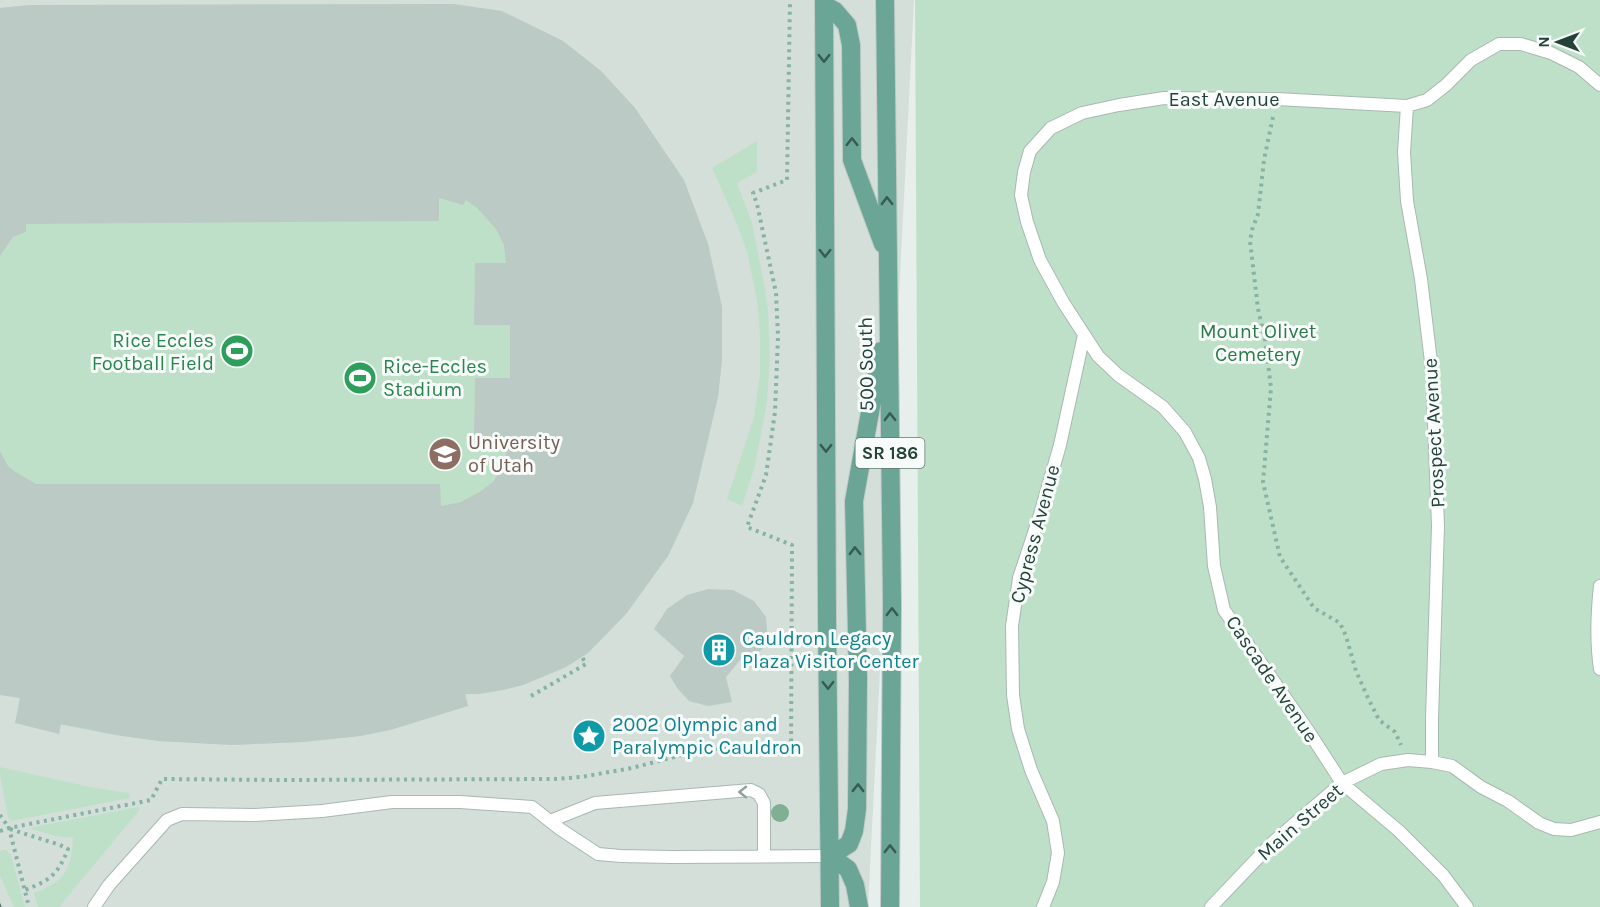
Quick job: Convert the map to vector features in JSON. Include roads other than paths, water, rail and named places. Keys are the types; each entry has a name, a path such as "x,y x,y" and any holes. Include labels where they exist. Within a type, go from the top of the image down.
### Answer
{"main road":[{"name":"500 South","path":"885,0 892,604 890,907"},
{"name":"500 South","path":"824,3 826,605 830,907"},
{"path":"824,3 848,25 851,45 852,159 888,256"},
{"path":"859,907 855,885 848,870 830,856 849,844 854,831 857,809 858,679 854,501 888,311"}],"lane":[{"name":"East Avenue","path":"1084,335 1062,302 1040,260 1027,222 1021,195 1030,151 1051,128 1082,113 1164,98 1277,99 1407,106 1427,100 1471,60 1498,44 1521,44 1551,53 1579,67 1600,85"},
{"name":"Prospect Avenue","path":"1407,106 1404,152 1407,201 1432,370 1438,526 1432,762"},
{"name":"Cascade Avenue","path":"1084,335 1098,356 1118,375 1163,407 1185,432 1199,458 1210,507 1214,566 1224,610 1342,783 1406,838 1443,874 1467,907"},
{"name":"Cypress Avenue","path":"1043,907 1053,882 1058,853 1053,821 1031,770 1018,729 1013,695 1012,626 1019,578 1060,445 1084,335"},
{"path":"1600,586 1598,608 1600,669"},
{"name":"Main Street","path":"1211,907 1272,843 1342,783 1381,764 1408,760 1452,766 1539,823 1554,829 1571,830 1600,822"},
{"path":"550,821 595,803 751,790 759,794 764,803 764,856"},
{"path":"94,907 109,885 167,820 182,814 255,815 322,811 392,802 460,802 532,807 598,854 621,856 830,856"}],"place":[{"name":"Rice Eccles Football Field","path":"237,351"},
{"name":"Rice-Eccles Stadium","path":"360,378"},
{"name":"University of Utah","path":"445,454"},
{"name":"Cauldron Legacy Plaza Visitor Center","path":"719,650"},
{"name":"2002 Olympic and Paralympic Cauldron","path":"589,736"}],"park label":[{"name":"Mount Olivet Cemetery","path":"1258,342"}]}
